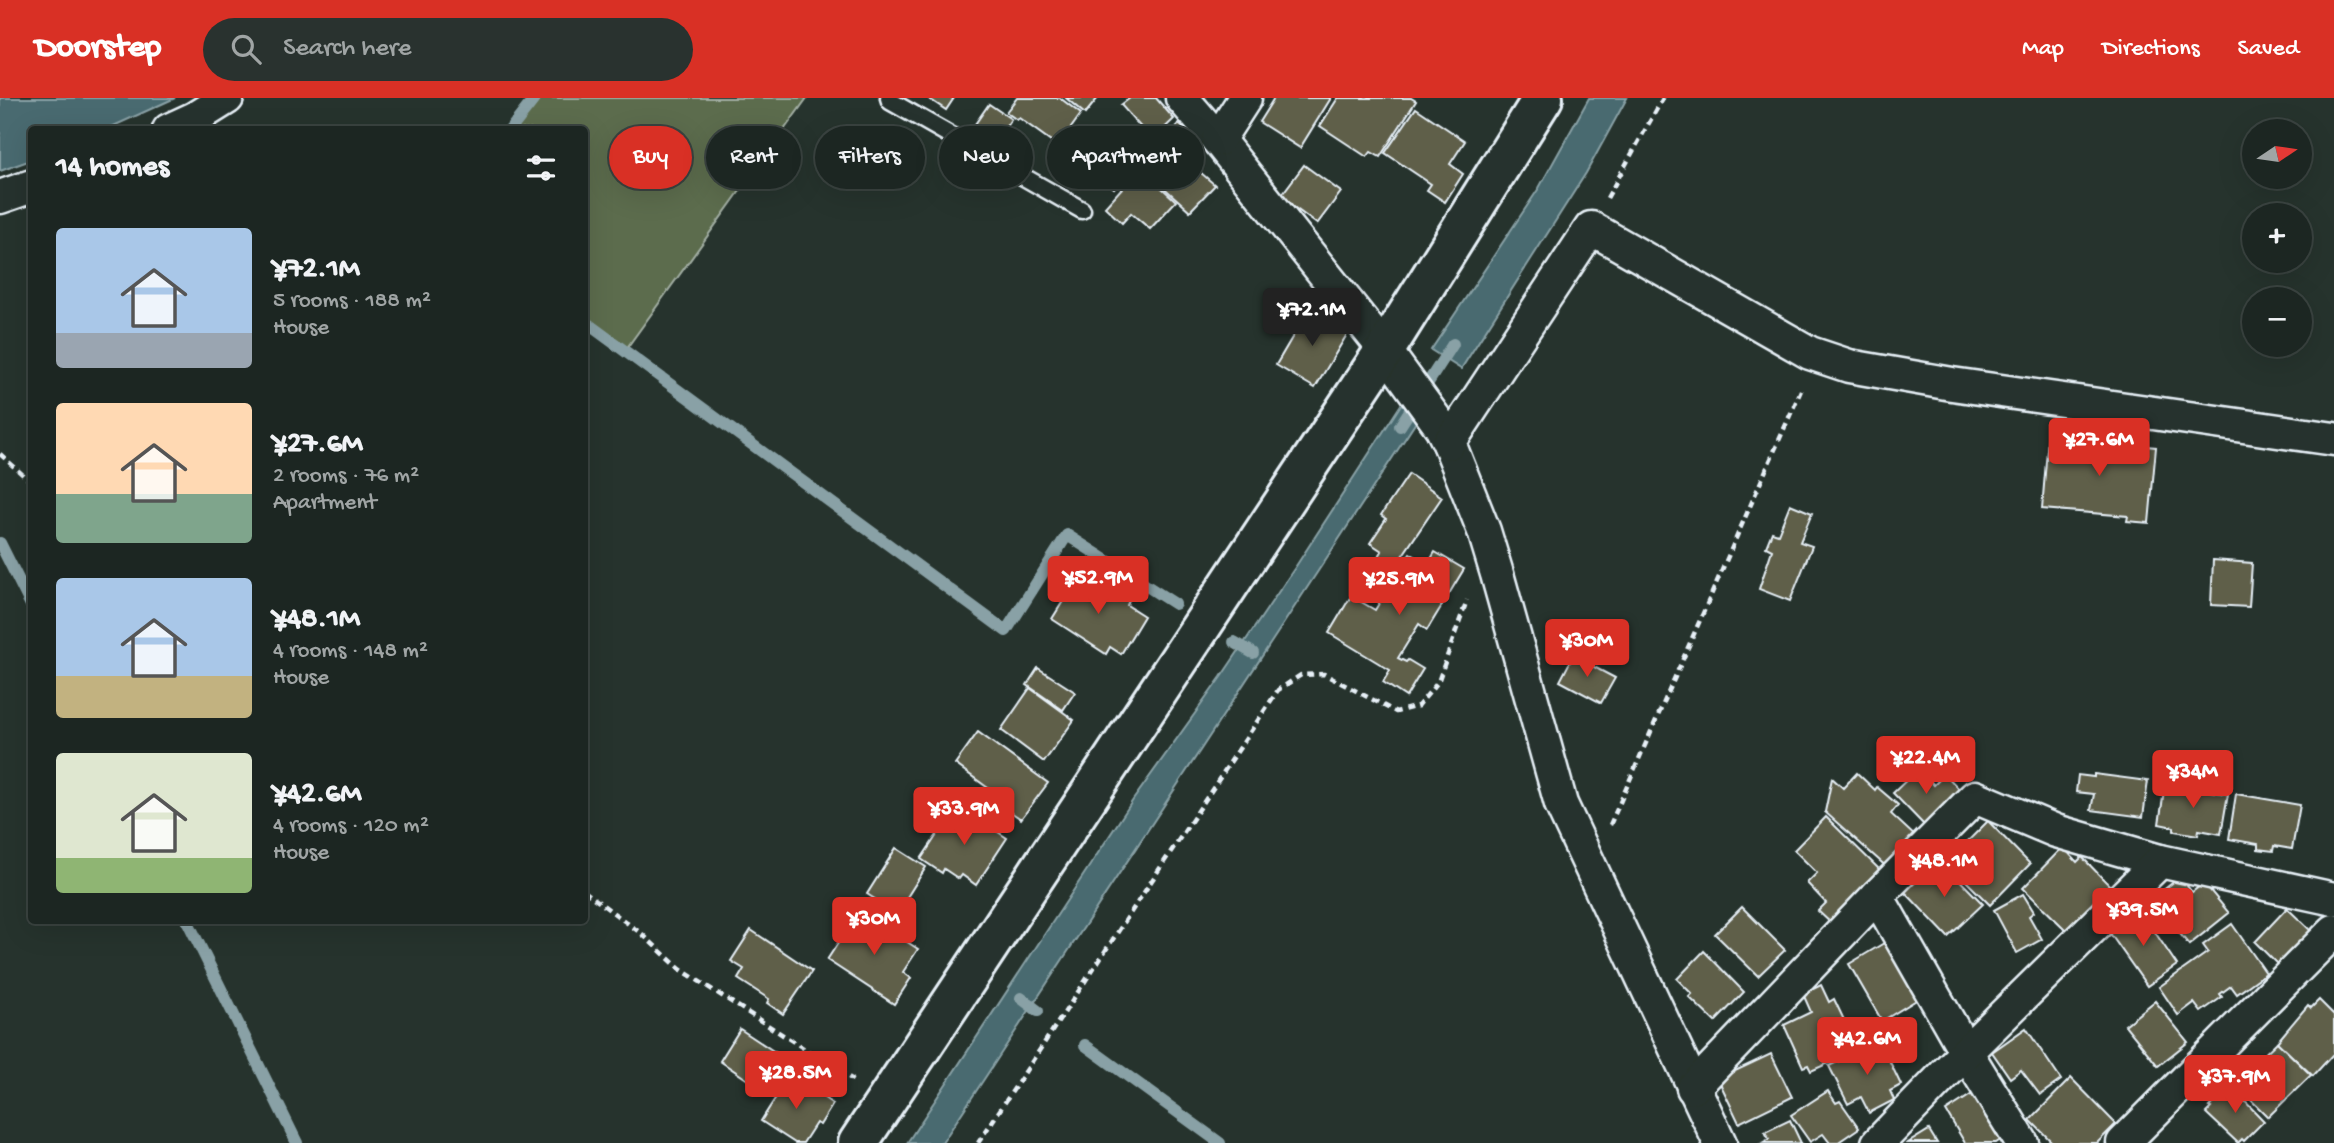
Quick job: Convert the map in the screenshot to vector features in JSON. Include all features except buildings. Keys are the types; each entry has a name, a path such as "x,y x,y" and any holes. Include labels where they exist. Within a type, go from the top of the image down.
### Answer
{"street":[{"path":"178,126 227,98"},
{"path":"1182,98 1391,359 1445,435 1487,544 1561,804 1720,1143"},
{"path":"1218,140 1245,98"},
{"path":"858,1143 1391,359 1543,98"},
{"path":"0,197 28,187"},
{"path":"1445,435 1591,228 1817,355 1849,366 1952,384 2334,439"},
{"path":"1693,1088 1975,797 2056,831 2160,861 2334,899"},
{"path":"1878,1143 1966,1052 2160,861"},
{"path":"1877,896 1966,1052 2022,1143"},
{"path":"2123,1143 2334,931"}],"lane":[{"path":"889,98 1082,210"}],"path":[{"path":"1591,228 1663,98"},
{"path":"1591,868 1817,355"},
{"path":"0,454 28,479"},
{"path":"978,1143 1278,690 1301,675 1324,674 1396,712 1418,706 1438,682 1487,544"},
{"path":"588,894 642,934 680,969 886,1101"}],"green space":[{"path":"539,98 807,98 787,126 706,126 706,189 741,189 626,349 588,320 588,126 516,126"}],"water":[{"path":"0,98 175,98 114,126 28,126 28,161 0,171"},
{"path":"1589,98 1627,98 1586,173 1461,369 1431,350 1539,188"},
{"path":"1402,403 1416,422 942,1143 907,1143 1133,800 1221,677"}],"waterway":[{"path":"513,126 535,98"},
{"path":"588,324 1006,631 1067,535 1175,604"},
{"path":"1400,426 1453,344"},
{"path":"0,543 28,599"},
{"path":"1234,642 1253,653"},
{"path":"189,924 297,1143"},
{"path":"1021,998 1038,1011"},
{"path":"1085,1045 1220,1143"}]}
